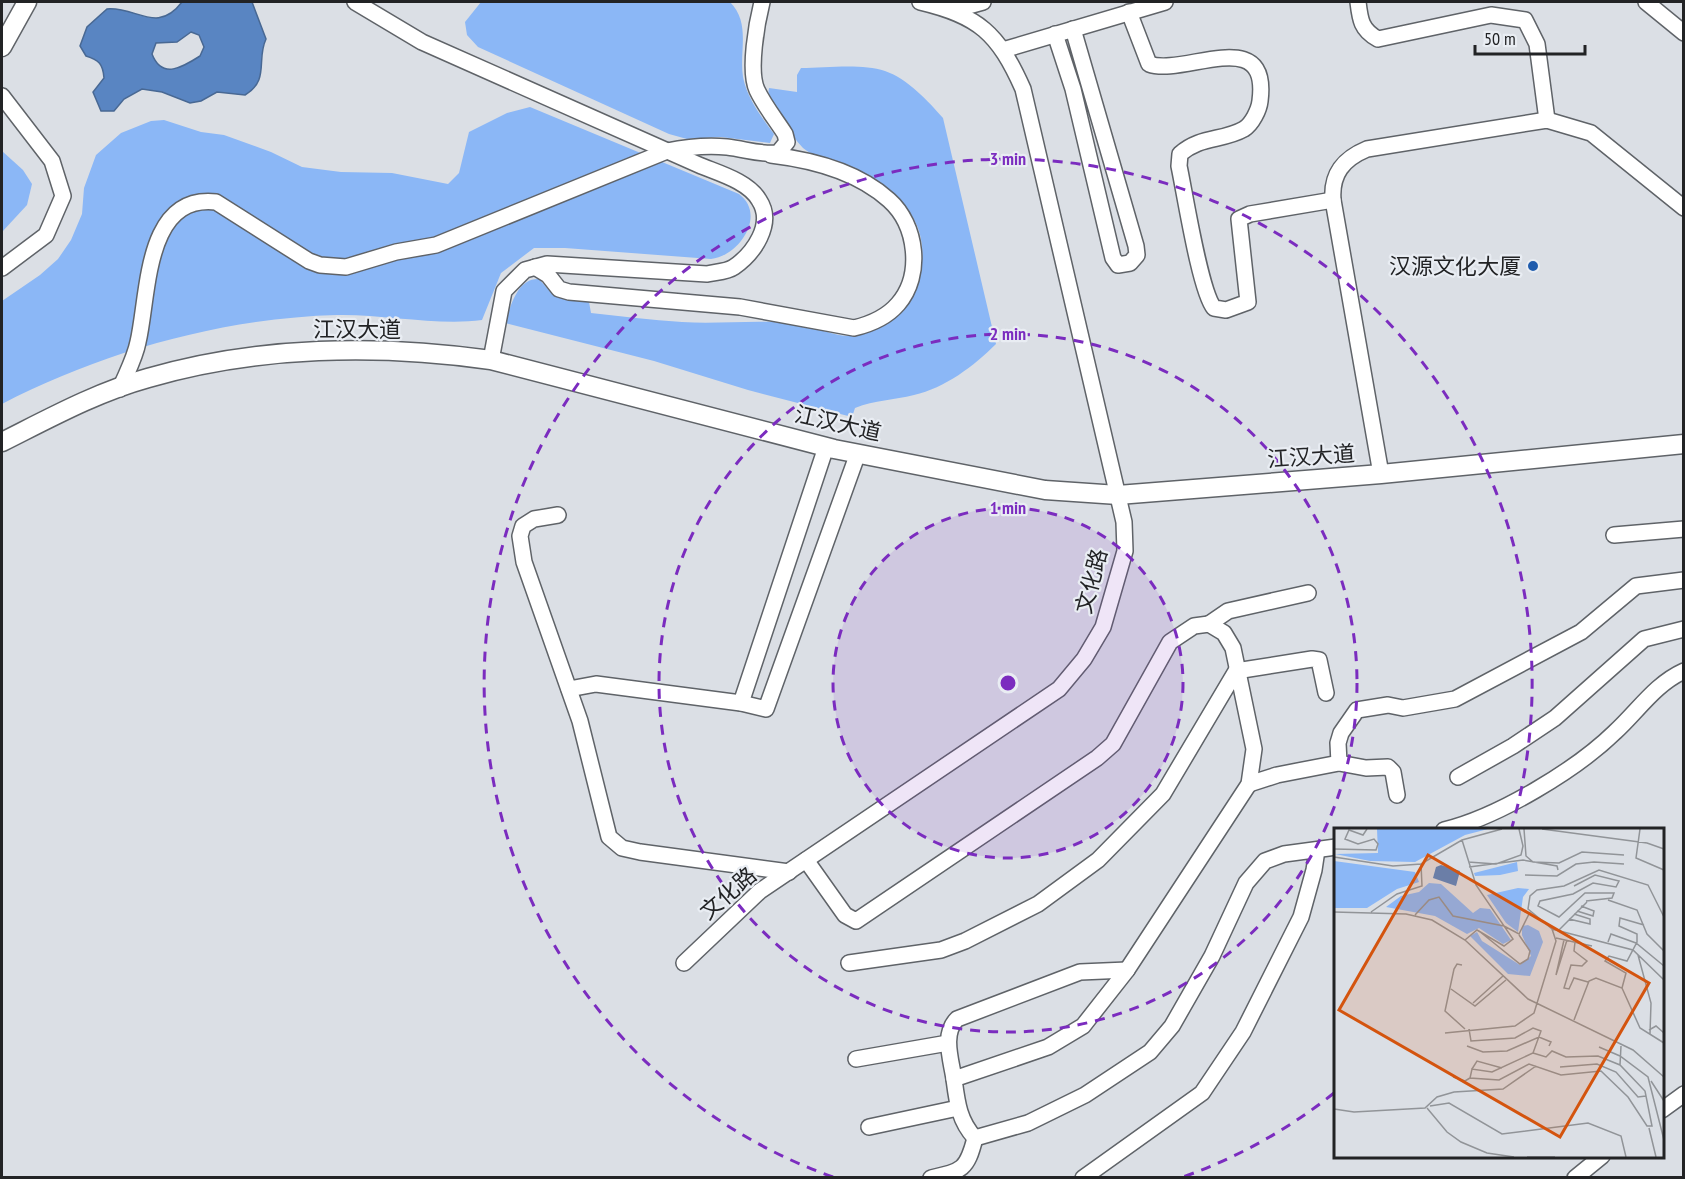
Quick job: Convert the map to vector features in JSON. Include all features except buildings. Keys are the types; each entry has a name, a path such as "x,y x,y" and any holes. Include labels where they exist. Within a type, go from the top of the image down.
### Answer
{"main road":[{"path":"2,47 27,2"},
{"name":"江汉大道","path":"2,442 146,378 236,357 347,351 443,353 491,360 826,447 1045,490 1118,495 1382,474 1683,444"}],"street":[{"path":"355,2 422,42 744,186 760,200 763,227 757,245 732,269 707,274 547,264 525,270 504,291 491,360"},
{"path":"762,2 754,53 754,79 756,89 785,134 787,142 778,153 768,154"},
{"path":"920,2 954,10 983,2"},
{"path":"1003,50 1165,2"},
{"path":"1358,2 1360,19 1366,33 1378,39 1491,15 1525,20 1538,44 1547,120"},
{"path":"1646,2 1683,33"},
{"name":"文化路","path":"684,963 760,891 1059,688 1084,659 1102,627 1125,551 1124,522 1023,89 1003,50 982,27 954,10"},
{"path":"1129,12 1149,64 1163,66 1240,58 1254,67 1258,77 1260,100 1257,112 1245,128 1193,144 1179,154 1179,166 1201,271 1209,301 1214,308 1226,310 1248,302 1239,219 1250,214 1333,200"},
{"path":"1055,34 1080,114 1113,258 1118,265 1130,263 1137,255 1136,246 1073,29"},
{"path":"2,96 52,160 63,196 46,235 2,268"},
{"path":"1382,474 1333,200 1335,172 1348,159 1367,149 1547,120 1591,133 1683,208"},
{"path":"120,389 138,343 148,268 153,252 173,217 186,206 201,200 216,202 309,261 320,265 346,267 459,237 667,152 695,146 728,147 819,164 849,174 889,200 900,212 910,232 913,263 909,285 898,304 872,323 854,328 740,307 588,295 559,289 548,275 535,267"},
{"path":"741,703 826,447"},
{"path":"569,689 596,684 741,703 766,709 858,453"},
{"path":"558,515 534,519 522,526 520,536 524,562 580,721 609,837 622,848 640,852 789,872"},
{"path":"1614,535 1683,529"},
{"path":"1339,763 1338,743 1341,733 1357,711 1388,705 1404,708 1455,699 1581,632 1636,586 1683,580"},
{"path":"806,860 845,915 856,921 1097,758 1113,744 1170,642 1194,626 1209,624 1228,610 1308,593"},
{"path":"954,1079 1048,1047 1083,1026 1127,970 1250,784 1254,749 1233,648 1224,633 1209,624"},
{"path":"1458,777 1513,746 1555,718 1644,639 1683,629"},
{"path":"1236,671 1312,659 1319,660 1326,693"},
{"path":"849,963 941,950 964,941 1038,904 1098,860 1163,794 1236,671"},
{"path":"1450,828 1486,815 1588,756 1616,732 1656,689 1683,671"},
{"path":"1250,784 1276,775 1339,763 1366,768 1388,767 1393,772 1397,795"},
{"path":"975,1138 1028,1124 1085,1095 1150,1052 1172,1026 1212,956 1246,883 1265,861 1284,854 1334,847"},
{"path":"1083,1178 1202,1093 1243,1032 1301,917 1317,850"},
{"path":"975,1138 965,1127 958,1108 948,1043 950,1026 957,1018 1080,972 1127,970"},
{"path":"856,1059 948,1043"},
{"path":"1664,1108 1683,1094"},
{"path":"869,1127 958,1108"},
{"path":"931,1178 957,1172 969,1162 975,1138"},
{"path":"1575,1178 1600,1158"}],"shaded area":[{"path":"182,2 252,2 266,39 260,76 253,89 245,95 217,92 201,101 190,103 162,92 142,89 124,99 114,111 101,111 93,92 104,78 103,69 97,61 86,56 80,46 87,27 107,9 118,9 155,18 164,17 173,12","holes":["191,32 199,35 204,47 200,56 173,69 161,67 156,62 152,54 156,43 177,42"]},
{"path":"481,2 730,2 736,10 742,28 742,67 745,85 774,134 770,143 721,137 687,139 669,134 478,47 467,35 465,22"},
{"path":"854,67 885,71 910,85 943,118 996,344 978,360 948,382 926,392 862,405 855,408 852,417 748,390 654,361 505,323 520,288 531,280 539,279 554,296 589,302 591,313 682,322 777,322 845,336 858,335 876,329 892,318 905,304 915,287 921,269 922,249 919,231 904,205 881,184 854,169 807,151 793,136 768,95 769,88 797,92 797,75 801,68"},
{"path":"530,107 739,194 747,203 750,213 750,223 740,243 731,251 711,259 565,248 534,248 501,273 482,320 447,322 337,315 251,323 164,341 122,354 40,385 2,404 2,301 40,275 58,259 71,240 82,214 84,188 96,155 121,133 151,121 164,120 201,132 224,135 271,152 302,167 341,172 392,173 448,184 459,173 469,132 507,113"},
{"path":"2,151 23,170 32,184 27,205 2,232"}],"place":[{"name":"汉源文化大厦","path":"1533,266"}]}
